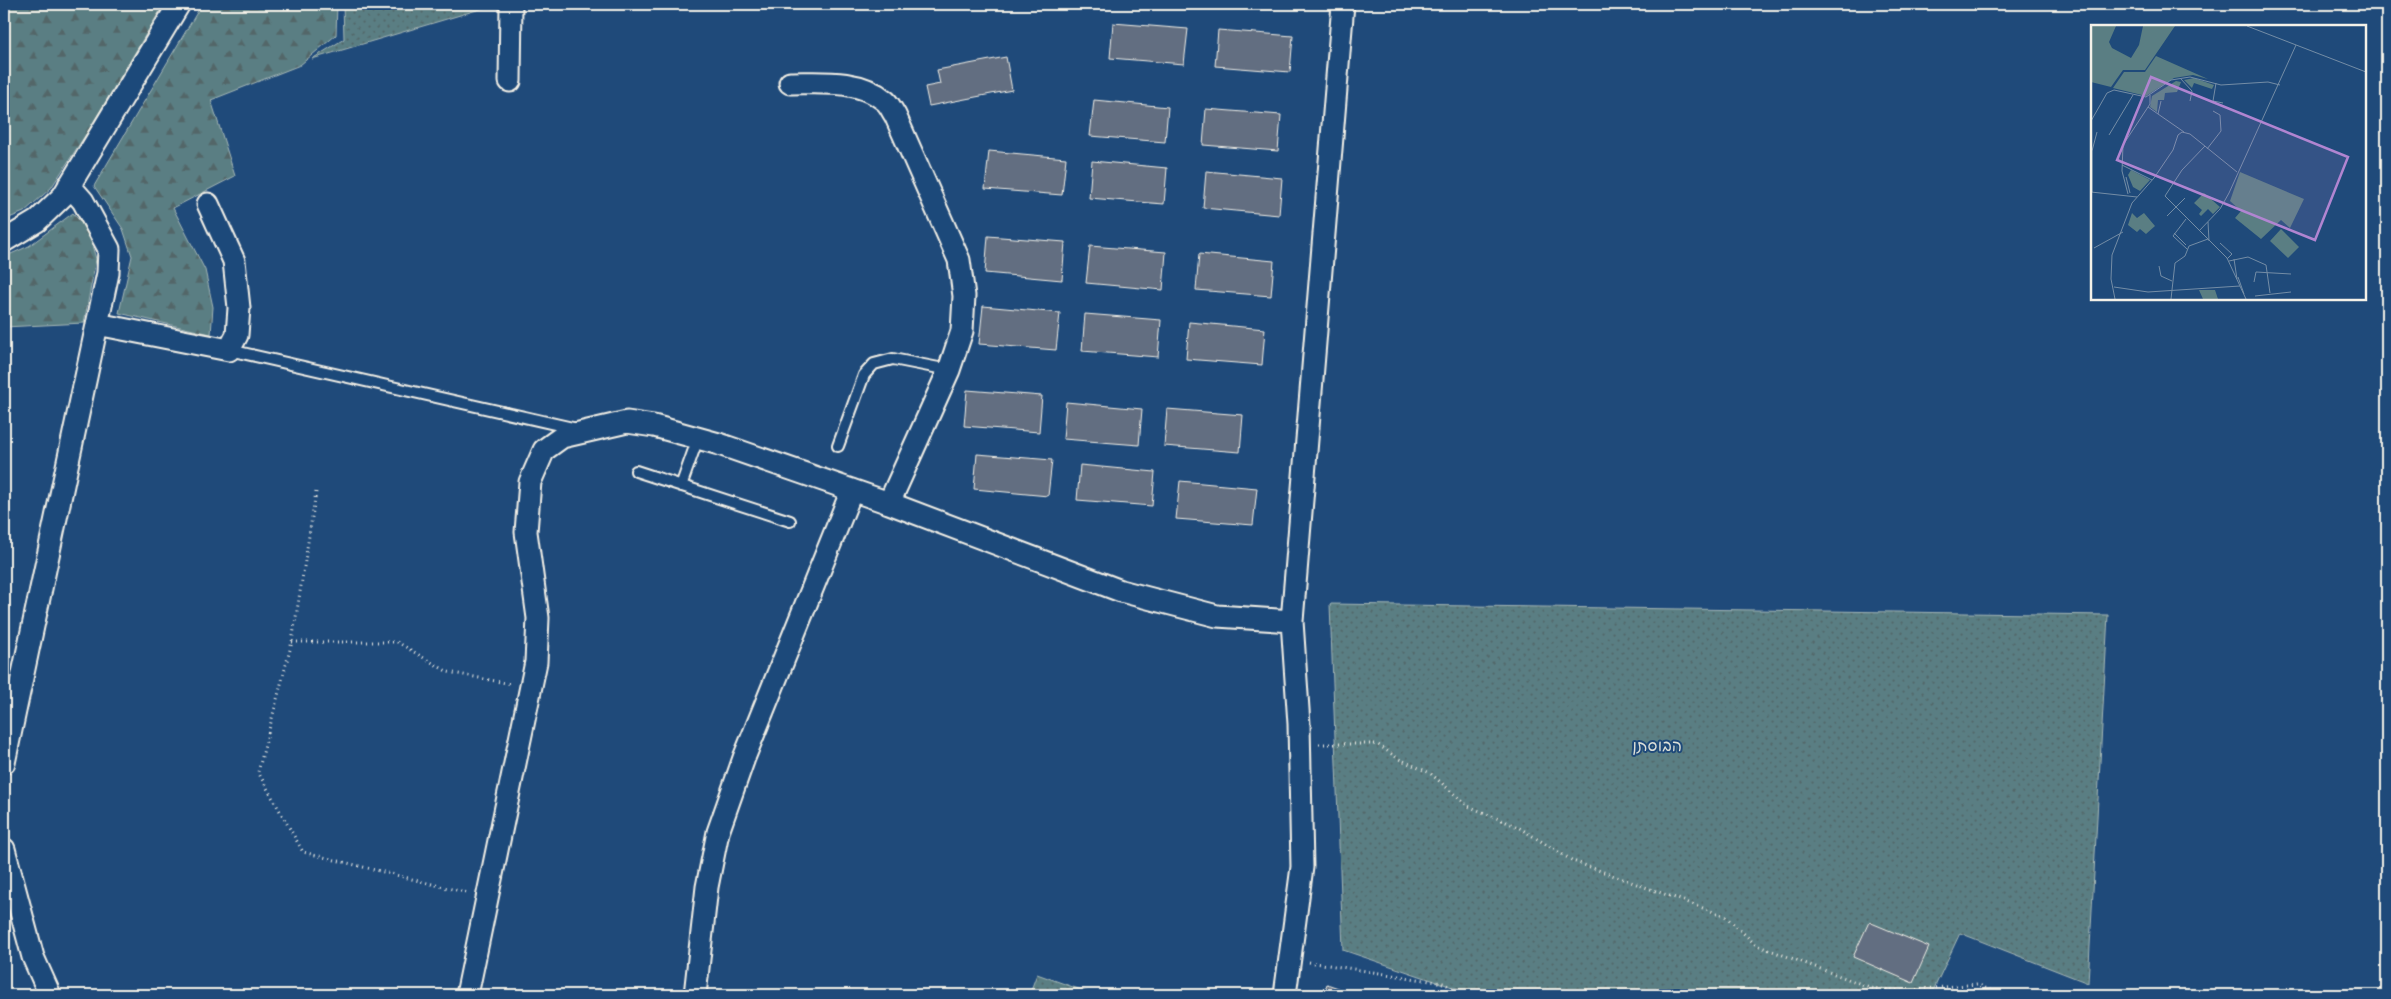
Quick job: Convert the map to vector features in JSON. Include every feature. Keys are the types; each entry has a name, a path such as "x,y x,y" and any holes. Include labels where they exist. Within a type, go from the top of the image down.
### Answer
{"street":[{"path":"4,241 37,221 63,196 179,4"},
{"path":"510,81 511,4"},
{"path":"1285,995 1302,868 1300,743 1292,621 1342,4"},
{"path":"790,83 840,84 862,88 885,100 895,116 959,260 964,296 962,331 949,370 889,503"},
{"path":"4,763 108,273 109,249 82,201 69,185"},
{"path":"97,324 229,350 237,335 240,308 234,261 208,204"},
{"path":"468,995 536,662 538,618 526,532 530,482 544,450 562,437 584,430 628,422 698,438 889,503 1121,591 1217,616 1292,621"},
{"path":"695,995 707,887 718,832 744,758 852,490"},
{"path":"4,849 33,957 50,995"}],"lane":[{"path":"229,350 584,430"},
{"path":"838,446 864,375 874,364 893,359 949,370"},
{"path":"681,486 698,438"},
{"path":"636,471 790,521"}],"path":[{"path":"316,492 292,642 258,772 303,852 488,898"},
{"path":"292,642 397,642 448,672 531,688"},
{"path":"1300,743 1377,744 1399,759 1430,773 1468,806 1518,827 1573,861 1726,916 1756,945 1872,988 1902,991 1978,984 2000,995"},
{"path":"1291,959 1443,983 1466,995"}],"green space":[{"path":"4,4 164,4 90,128 51,188 24,212 4,220"},
{"path":"202,4 337,4 336,35 300,65 211,100 235,176 173,208 205,270 213,307 211,334 119,313 132,256 123,229 94,186"},
{"path":"343,4 486,4 487,7 312,59 344,39"},
{"path":"73,213 88,231 96,259 84,323 4,327 4,257 29,246"},
{"name":"הבוסתן","path":"1330,604 2108,615 2088,983 1960,933 1931,995 1476,995 1343,950"},
{"path":"1037,974 1095,995 1029,995"}],"building":[{"path":"1252,4 1298,4 1298,7"},
{"path":"1113,23 1188,29 1184,64 1110,58"},
{"path":"1218,30 1293,36 1290,72 1215,66"},
{"path":"1006,57 1012,90 929,106 925,87 940,84 937,70"},
{"path":"1094,100 1168,107 1165,142 1090,136"},
{"path":"1206,109 1281,115 1278,151 1203,145"},
{"path":"989,151 1066,158 1062,195 985,189"},
{"path":"1092,161 1167,168 1164,204 1089,198"},
{"path":"1206,171 1282,178 1279,215 1203,208"},
{"path":"988,236 1065,242 1062,280 985,273"},
{"path":"1090,246 1166,252 1163,290 1086,283"},
{"path":"1199,254 1274,261 1271,296 1196,290"},
{"path":"983,306 1060,313 1056,350 979,344"},
{"path":"1085,314 1161,320 1158,357 1082,351"},
{"path":"1189,322 1265,329 1262,365 1186,359"},
{"path":"967,390 1042,396 1039,432 964,426"},
{"path":"1066,402 1142,409 1139,445 1063,439"},
{"path":"1167,409 1243,415 1240,452 1164,446"},
{"path":"977,454 1052,460 1048,496 974,489"},
{"path":"1080,465 1155,472 1152,506 1077,500"},
{"path":"1180,481 1257,488 1253,525 1176,519"},
{"path":"1869,922 1929,947 1913,983 1853,957"},
{"path":"1327,984 1358,995 1323,995"}]}
